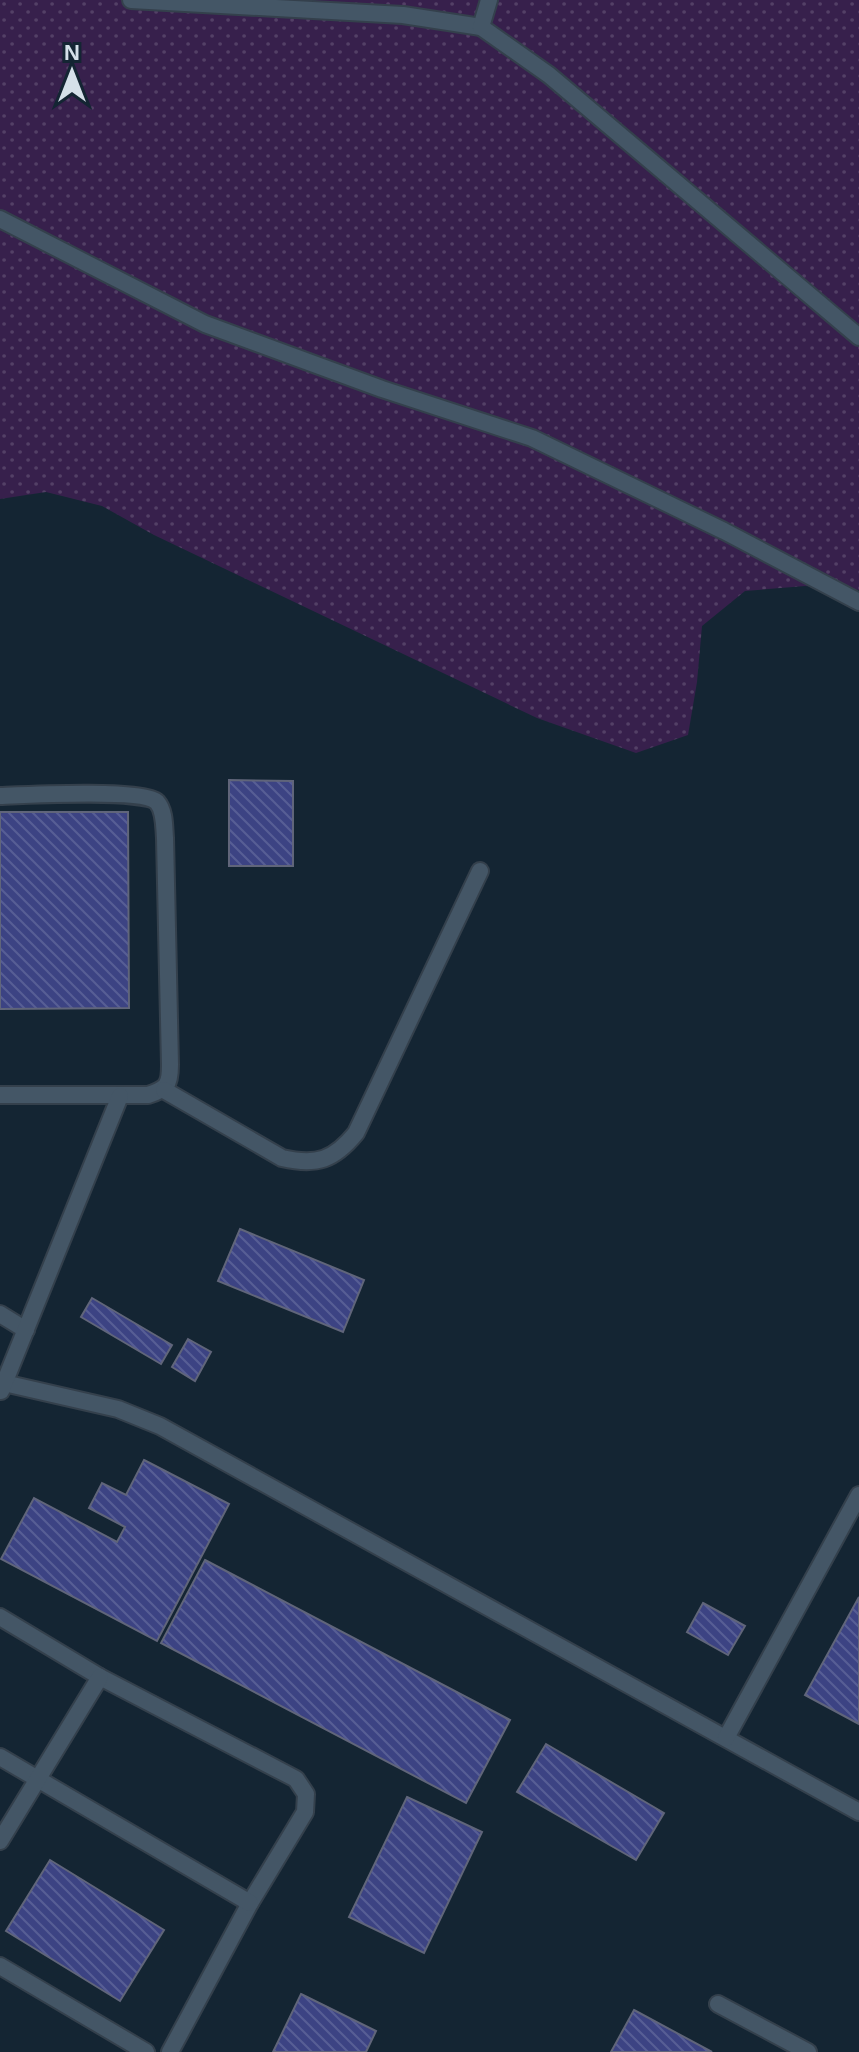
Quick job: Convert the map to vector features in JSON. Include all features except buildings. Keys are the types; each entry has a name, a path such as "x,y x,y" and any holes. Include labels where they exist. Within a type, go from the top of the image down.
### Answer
{"lane":[{"path":"131,0 403,15 481,27 549,75 859,337"},
{"path":"481,27 489,0"},
{"path":"0,219 205,324 382,389 532,438 724,531 859,602"},
{"path":"0,796 128,795 149,797 159,804 165,838 170,1065 170,1083 164,1090 148,1095 0,1095"},
{"path":"164,1090 282,1158 303,1163 341,1152 356,1133 480,871"},
{"path":"120,1096 2,1388 118,1409 160,1426 859,1812"},
{"path":"0,1314 26,1330"},
{"path":"726,1738 859,1495"},
{"path":"0,1617 100,1677 296,1779 306,1794 305,1812 250,1903 170,2052"},
{"path":"0,1841 100,1677"},
{"path":"0,1757 250,1903"},
{"path":"0,1966 146,2052"},
{"path":"718,2004 808,2052"}],"shaded area":[{"path":"0,0 859,0 859,590 805,586 745,591 702,626 688,735 636,753 537,718 154,535 102,506 46,492 0,499"}]}
